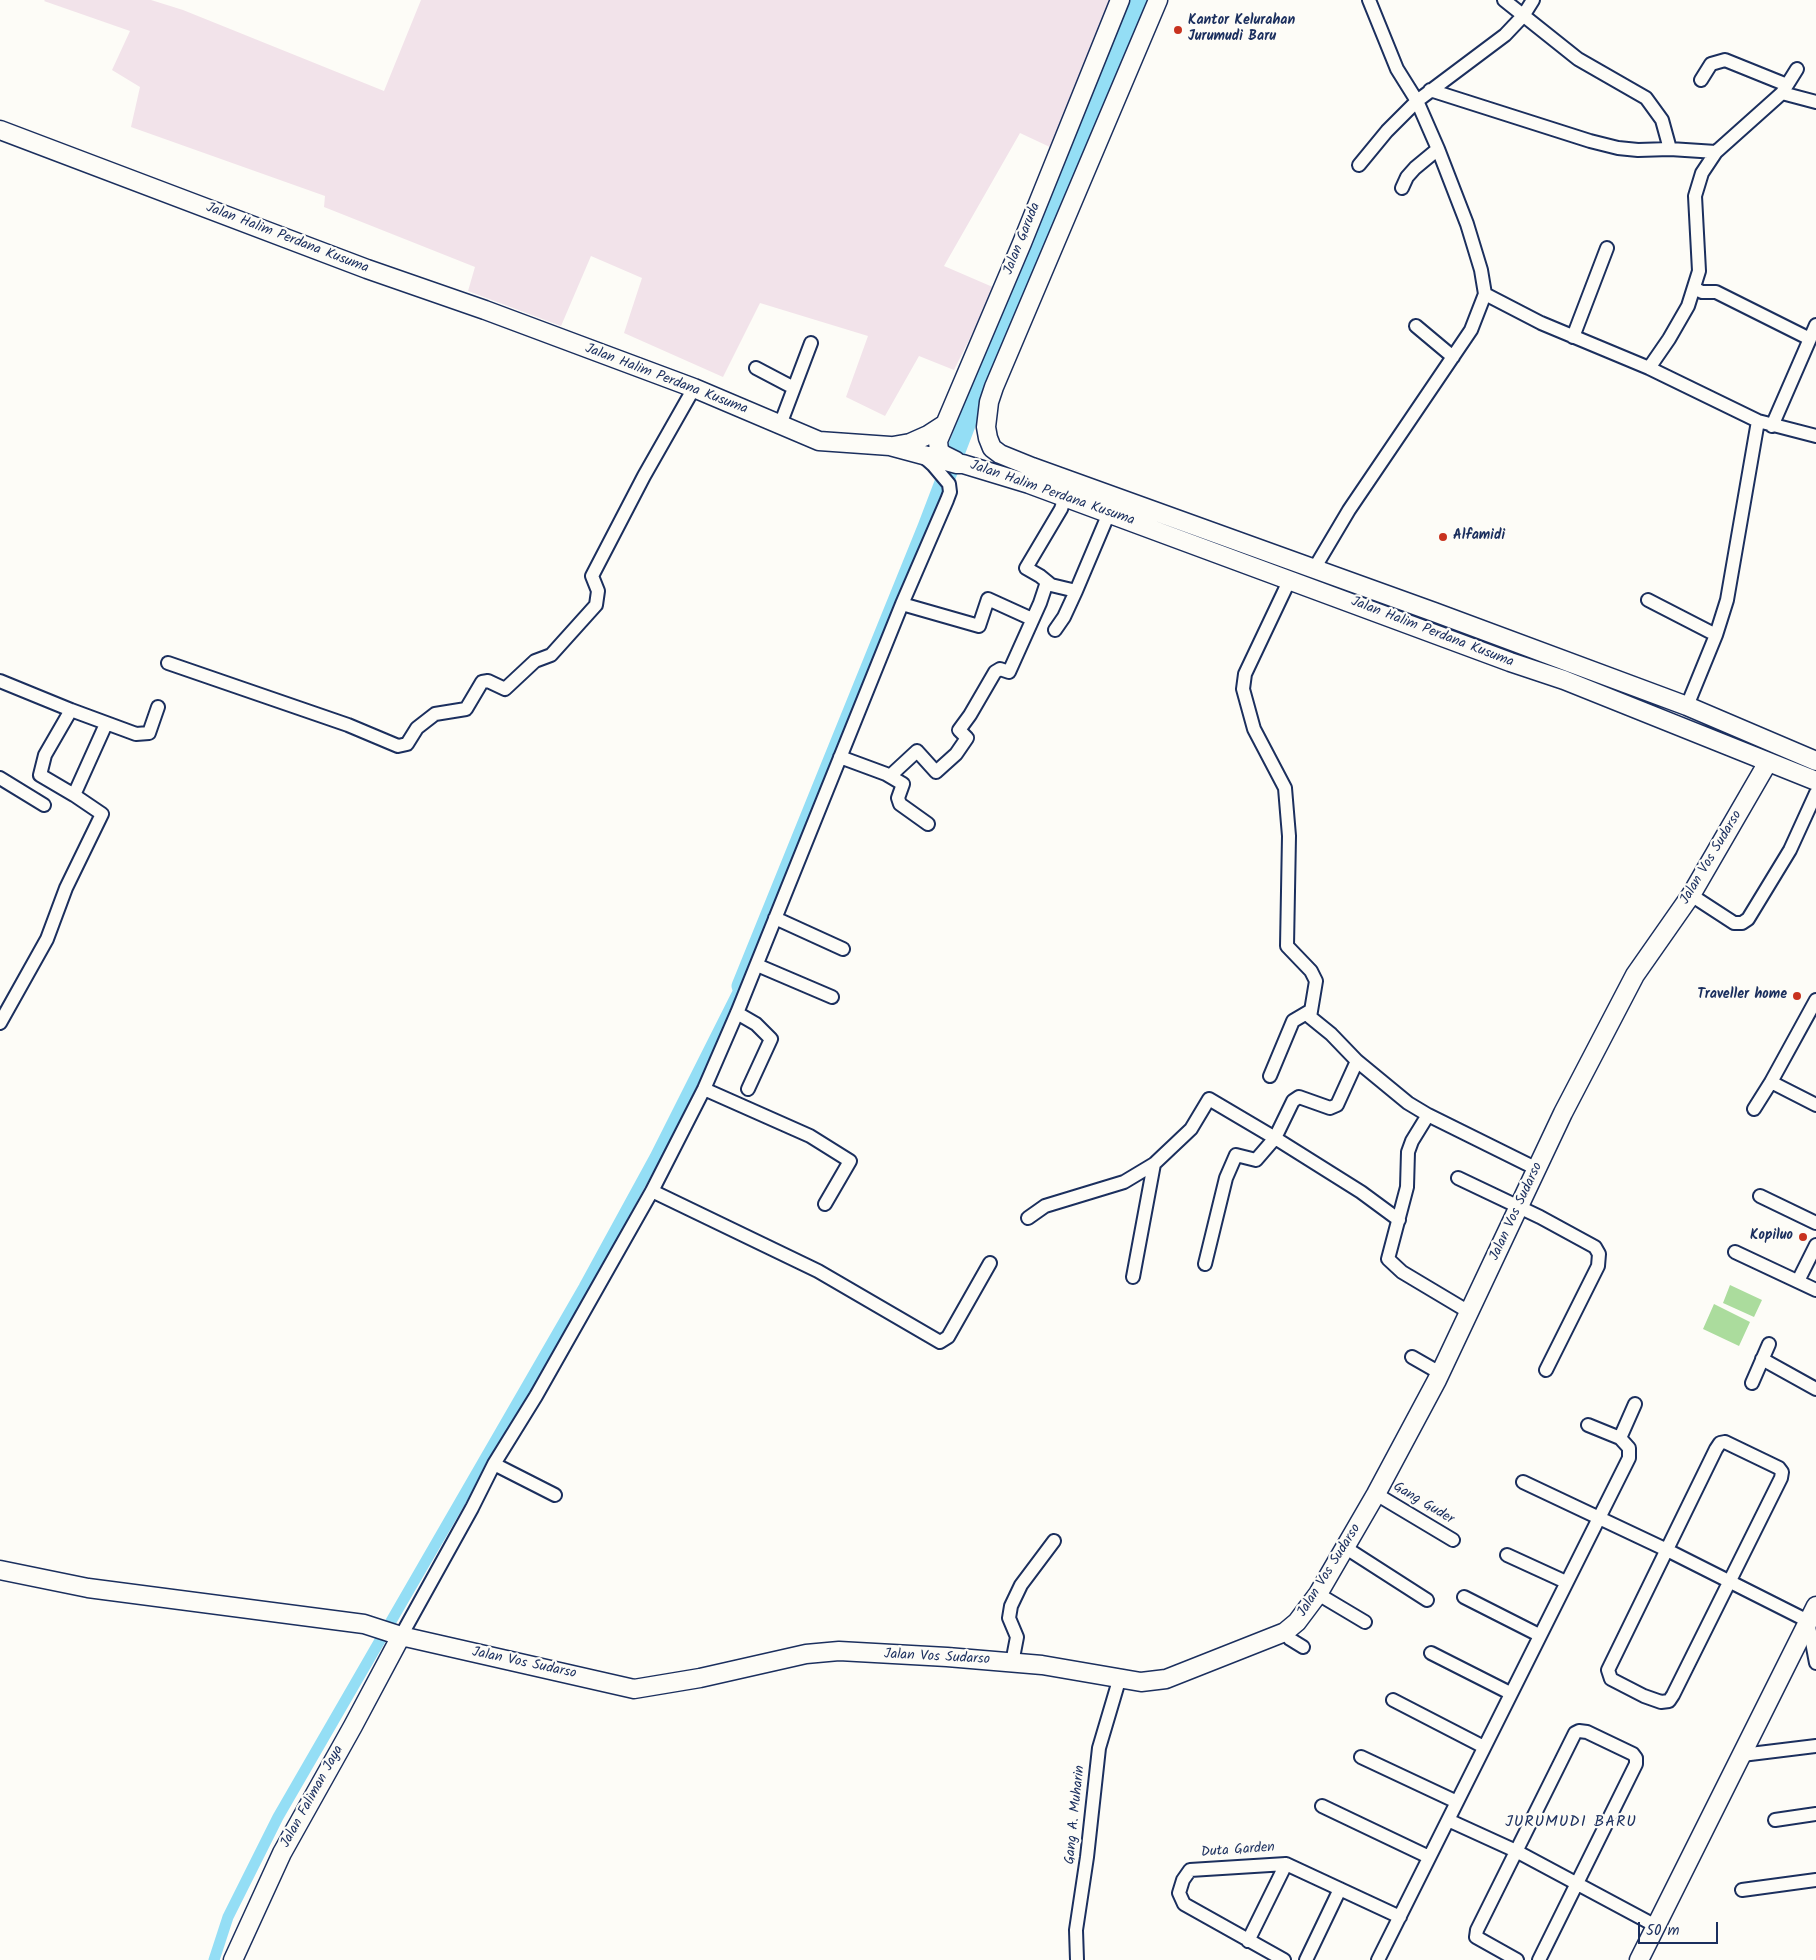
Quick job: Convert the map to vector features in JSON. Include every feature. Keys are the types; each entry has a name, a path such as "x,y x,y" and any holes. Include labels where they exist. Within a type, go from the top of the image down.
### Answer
{"main road":[{"name":"Jalan Garuda","path":"952,463 939,450 938,441 1022,243 1120,0"},
{"name":"Jalan Halim Perdana Kusuma","path":"1157,0 994,387 989,402 986,427 992,448 1000,454 1032,467 1434,612 1687,706 1816,761"},
{"name":"Jalan Halim Perdana Kusuma","path":"0,130 368,270 485,310 694,388 819,441 890,446 1003,475 1290,579 1510,662 1564,680 1816,781"},
{"path":"890,446 910,442 928,435 945,424"},
{"path":"1428,631 1434,612"},
{"path":"1510,662 1517,643"},
{"name":"Jalan Vos Sudarso","path":"0,1570 88,1588 364,1624 391,1633 634,1689 700,1678 821,1652 839,1651 1012,1663 1120,1677 1141,1682 1166,1678 1285,1632 1297,1622 1318,1594 1376,1494 1440,1373 1597,1045 1635,975 1691,895 1768,762"},
{"path":"1639,1960 1812,1613"},
{"name":"Jalan Faliman Jaya","path":"233,1960 282,1853 353,1726 391,1633"}],"street":[{"path":"1314,569 1349,510 1471,330 1485,294 1481,270 1467,224 1438,149 1417,101 1397,69 1370,0"},
{"path":"1504,0 1578,59 1646,98 1662,120 1670,149"},
{"path":"1359,165 1386,131 1417,101 1505,35 1523,16 1533,0"},
{"path":"1701,80 1711,64 1725,60 1784,89 1816,102"},
{"path":"1648,368 1688,306 1700,271 1695,196 1702,173 1716,152 1784,89 1797,69"},
{"path":"1430,90 1590,142 1638,150 1670,149 1716,152"},
{"path":"1402,188 1415,168 1438,149"},
{"path":"1573,337 1607,248"},
{"path":"1694,288 1702,292 1716,292 1810,339"},
{"path":"1485,294 1541,323 1648,368 1758,421 1816,436"},
{"path":"1772,426 1816,325"},
{"path":"1416,326 1453,357"},
{"path":"780,425 811,343"},
{"path":"756,368 794,388"},
{"path":"168,663 348,725 398,746 408,744 417,728 434,714 466,709 482,682 488,681 504,689 535,662 551,655 596,605 598,591 592,576 644,476 694,388"},
{"path":"1687,706 1716,635 1729,591 1758,421"},
{"path":"391,1633 472,1508 494,1464 536,1396 652,1191 704,1089 775,918 815,832 840,757 902,604 947,500 950,492 949,484 952,463"},
{"path":"1065,497 1061,509 1026,568 1047,582 1076,591"},
{"path":"1055,630 1064,618 1109,513"},
{"path":"1290,579 1245,674 1243,689 1254,729 1285,788 1289,836 1287,946 1311,971 1316,981 1310,1016 1331,1034 1357,1061 1390,1089 1428,1115 1537,1169"},
{"path":"890,776 917,751 936,772 956,754 967,738 959,730 995,672 1000,670 1008,672 1047,582"},
{"path":"902,604 979,626 988,599 1032,618"},
{"path":"1648,600 1716,635"},
{"path":"0,680 106,724 136,734 149,733 158,707"},
{"path":"0,1023 47,939 66,888 102,814 74,794 40,775 45,755 72,710"},
{"path":"74,794 106,724"},
{"path":"840,757 890,776 903,784 898,798 900,804 928,824"},
{"path":"0,778 44,805"},
{"path":"1691,895 1734,923 1742,923 1748,919 1790,850 1816,793"},
{"path":"775,918 843,949"},
{"path":"757,965 832,998"},
{"path":"1754,1108 1812,1017 1816,1000"},
{"path":"1270,1076 1293,1021 1310,1011"},
{"path":"737,1013 756,1024 772,1039 748,1088"},
{"path":"1205,1264 1226,1178 1236,1154 1256,1160 1275,1138 1293,1101 1299,1097 1330,1108 1337,1104 1357,1061"},
{"path":"1771,1082 1816,1105"},
{"path":"704,1089 810,1136 850,1161 825,1204"},
{"path":"1028,1218 1045,1206 1124,1182 1154,1164 1192,1129 1209,1099 1361,1192 1399,1220"},
{"path":"1428,1115 1412,1141 1408,1152 1407,1187 1388,1260 1402,1272 1469,1312"},
{"path":"1133,1277 1154,1164"},
{"path":"1458,1178 1540,1217 1595,1247 1599,1254 1598,1266 1546,1370"},
{"path":"652,1191 818,1271 940,1342 948,1337 990,1263"},
{"path":"1760,1196 1816,1224"},
{"path":"1798,1281 1816,1244"},
{"path":"1735,1252 1816,1290"},
{"path":"1752,1383 1769,1344"},
{"path":"1412,1357 1440,1373"},
{"path":"1762,1359 1816,1389"},
{"path":"1620,1438 1635,1404"},
{"path":"1378,1960 1629,1458 1629,1448 1620,1438 1588,1425"},
{"path":"1725,1442 1779,1468 1782,1472 1781,1478 1673,1695 1669,1701 1661,1702 1644,1696 1611,1679 1608,1670 1667,1550 1720,1443 1725,1442"},
{"path":"494,1464 554,1495"},
{"path":"1523,1482 1667,1550 1728,1582 1812,1613 1816,1662"},
{"name":"Gang Guder","path":"1376,1494 1453,1540"},
{"path":"1012,1663 1017,1637 1009,1618 1011,1606 1022,1585 1054,1542"},
{"path":"1346,1548 1427,1600"},
{"path":"1507,1555 1566,1582"},
{"path":"1318,1594 1365,1622"},
{"path":"1464,1597 1539,1635"},
{"path":"1285,1632 1290,1639 1303,1647"},
{"path":"1431,1653 1510,1693"},
{"name":"Gang A. Muharin","path":"1076,1960 1076,1930 1087,1857 1099,1748 1120,1677"},
{"path":"1394,1700 1484,1747"},
{"path":"1517,1960 1476,1937 1477,1930 1575,1733 1579,1731 1587,1732 1633,1754 1636,1758 1636,1764 1539,1960"},
{"path":"1742,1755 1816,1746"},
{"path":"1361,1757 1456,1802"},
{"path":"1322,1806 1429,1857"},
{"path":"1775,1820 1816,1814"},
{"path":"1448,1820 1516,1851 1656,1926"},
{"path":"1248,1940 1286,1864"},
{"name":"Duta Garden","path":"1284,1960 1184,1904 1179,1893 1183,1880 1190,1870 1286,1864 1400,1917"},
{"path":"1742,1890 1816,1880"},
{"path":"1306,1960 1340,1889"}],"shaded area":[{"path":"45,0 151,0 183,10 384,91 421,0 1111,0 1052,148 1020,133 944,266 995,288 954,370 919,356 885,416 846,397 868,336 760,303 723,377 624,333 642,278 591,256 561,326 468,291 475,267 324,207 325,196 131,127 140,87 112,70 130,31"}],"green space":[{"path":"1730,1285 1762,1300 1754,1317 1723,1303"},
{"path":"1714,1304 1750,1322 1739,1346 1703,1329"}],"waterway":[{"path":"741,986 927,527 1019,286 1139,0"},
{"path":"214,1960 228,1917 278,1817 584,1287 655,1157 741,986"}],"place":[{"name":"Kantor Kelurahan Jurumudi Baru","path":"1178,30"},
{"name":"Alfamidi","path":"1443,537"},
{"name":"Traveller home","path":"1797,996"},
{"name":"Kopiluo","path":"1803,1237"}],"district":[{"name":"JURUMUDI BARU","path":"1571,1823"}]}
